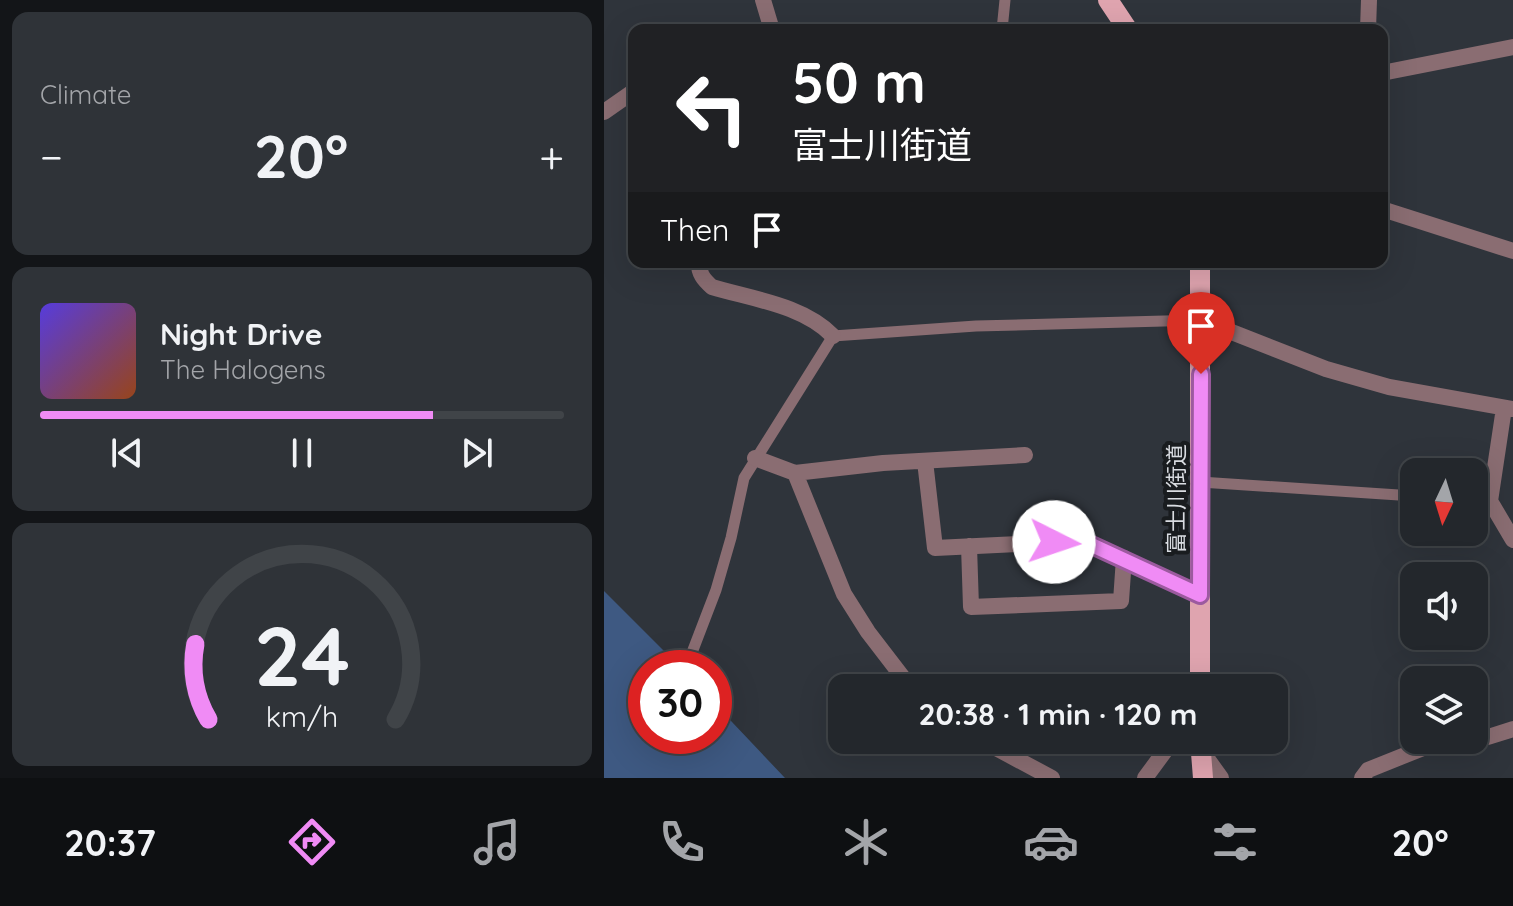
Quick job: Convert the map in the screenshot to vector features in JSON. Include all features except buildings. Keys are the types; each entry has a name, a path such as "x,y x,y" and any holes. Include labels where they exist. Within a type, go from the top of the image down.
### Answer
{"main road":[{"path":"1108,0 1124,24"},
{"name":"富士川街道","path":"1200,268 1200,674"},
{"path":"1201,754 1203,778"}],"street":[{"path":"763,0 770,24"},
{"path":"1368,24 1369,0"},
{"path":"1388,72 1513,47"},
{"path":"604,112 628,95"},
{"path":"1388,211 1513,251"},
{"path":"698,268 704,281 712,287 799,312 821,323 833,336"},
{"path":"1201,320 1326,369 1389,387 1508,408 1488,480"},
{"path":"755,458 795,473 1025,455"},
{"path":"925,461 935,548 1083,541 1200,595"},
{"path":"795,473 844,594 900,674"},
{"path":"1488,509 1513,540"},
{"path":"969,546 971,607 1121,601 1124,558"},
{"path":"1488,737 1513,729"},
{"path":"1007,754 1052,778"},
{"path":"1145,778 1163,754"},
{"path":"1206,754 1221,778"},
{"path":"1362,778 1368,770 1408,754"}],"lane":[{"path":"1003,24 1005,0"},
{"path":"693,650 716,590 744,478 833,336 976,326 1201,320"},
{"path":"1200,482 1400,495"}],"shaded area":[{"path":"604,591 663,650 628,650 628,754 732,754 732,722 785,778 604,778"}],"route":[{"path":"1054,542 1083,541 1200,595 1201,374"}]}
